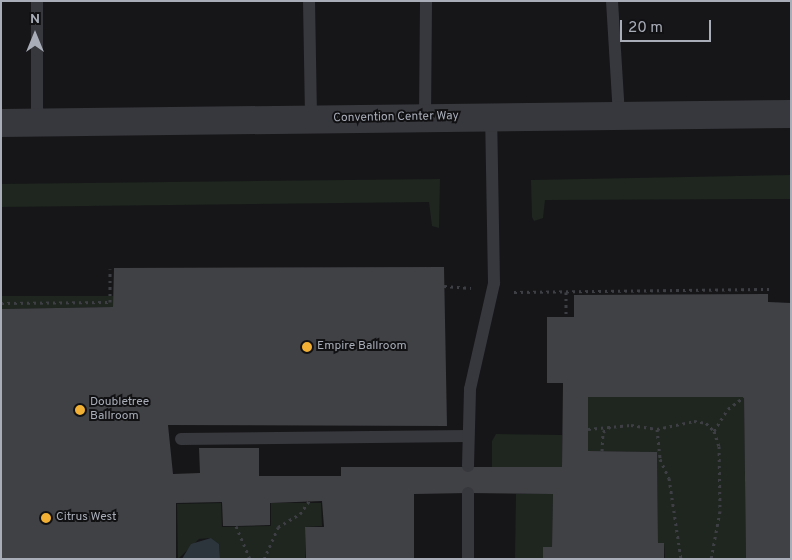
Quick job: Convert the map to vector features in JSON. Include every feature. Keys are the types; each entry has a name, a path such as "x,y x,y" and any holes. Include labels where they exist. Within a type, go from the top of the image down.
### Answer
{"street":[{"name":"Convention Center Way","path":"1,123 791,114"}],"lane":[{"path":"37,1 37,123"},
{"path":"308,1 310,119"},
{"path":"426,1 426,118"},
{"path":"612,1 620,116"},
{"path":"468,466 470,389 492,290 491,117"},
{"path":"181,438 468,436"},
{"path":"468,493 468,559"}],"path":[{"path":"1,303 110,302 110,269"},
{"path":"444,286 492,290 566,292 769,289"},
{"path":"566,292 566,317"},
{"path":"714,431 728,409 744,397"},
{"path":"588,429 612,426 658,429 694,421 706,423 714,431 719,446 720,511 711,559"},
{"path":"602,451 603,432 612,426"},
{"path":"658,429 660,459 669,478 682,559"},
{"path":"264,559 278,527 300,514 309,502"},
{"path":"236,526 250,559"}],"shaded area":[{"path":"791,175 791,199 545,200 543,218 534,221 532,217 531,180"},
{"path":"440,179 439,228 432,226 429,202 1,207 1,184"},
{"path":"1,296 113,296 113,307 1,309"},
{"path":"588,397 744,397 746,559 665,559 664,543 658,543 657,452 588,451"},
{"path":"496,434 562,435 562,467 492,467 492,441"},
{"path":"516,494 553,494 552,547 543,559 515,559"},
{"path":"221,503 222,527 271,526 271,503 321,503 322,526 305,527 305,559 220,559 219,544 211,538 199,539 178,559 177,504"},
{"path":"211,538 219,544 220,559 182,559 191,544"}],"building":[{"path":"444,267 447,426 168,425 173,474 200,473 199,448 259,448 259,476 341,476 341,467 562,467 563,383 547,383 547,317 574,317 574,295 768,294 768,302 791,303 791,559 746,559 744,397 588,397 588,451 657,452 658,543 664,543 664,559 543,559 543,547 552,547 553,494 468,493 414,494 414,559 306,559 305,527 324,527 322,501 270,503 270,525 236,526 223,526 222,502 176,503 176,559 1,559 1,309 113,307 114,268"}],"place":[{"name":"Empire Ballroom","path":"307,347"},
{"name":"Doubletree Ballroom","path":"80,410"},
{"name":"Citrus West","path":"46,518"}]}
